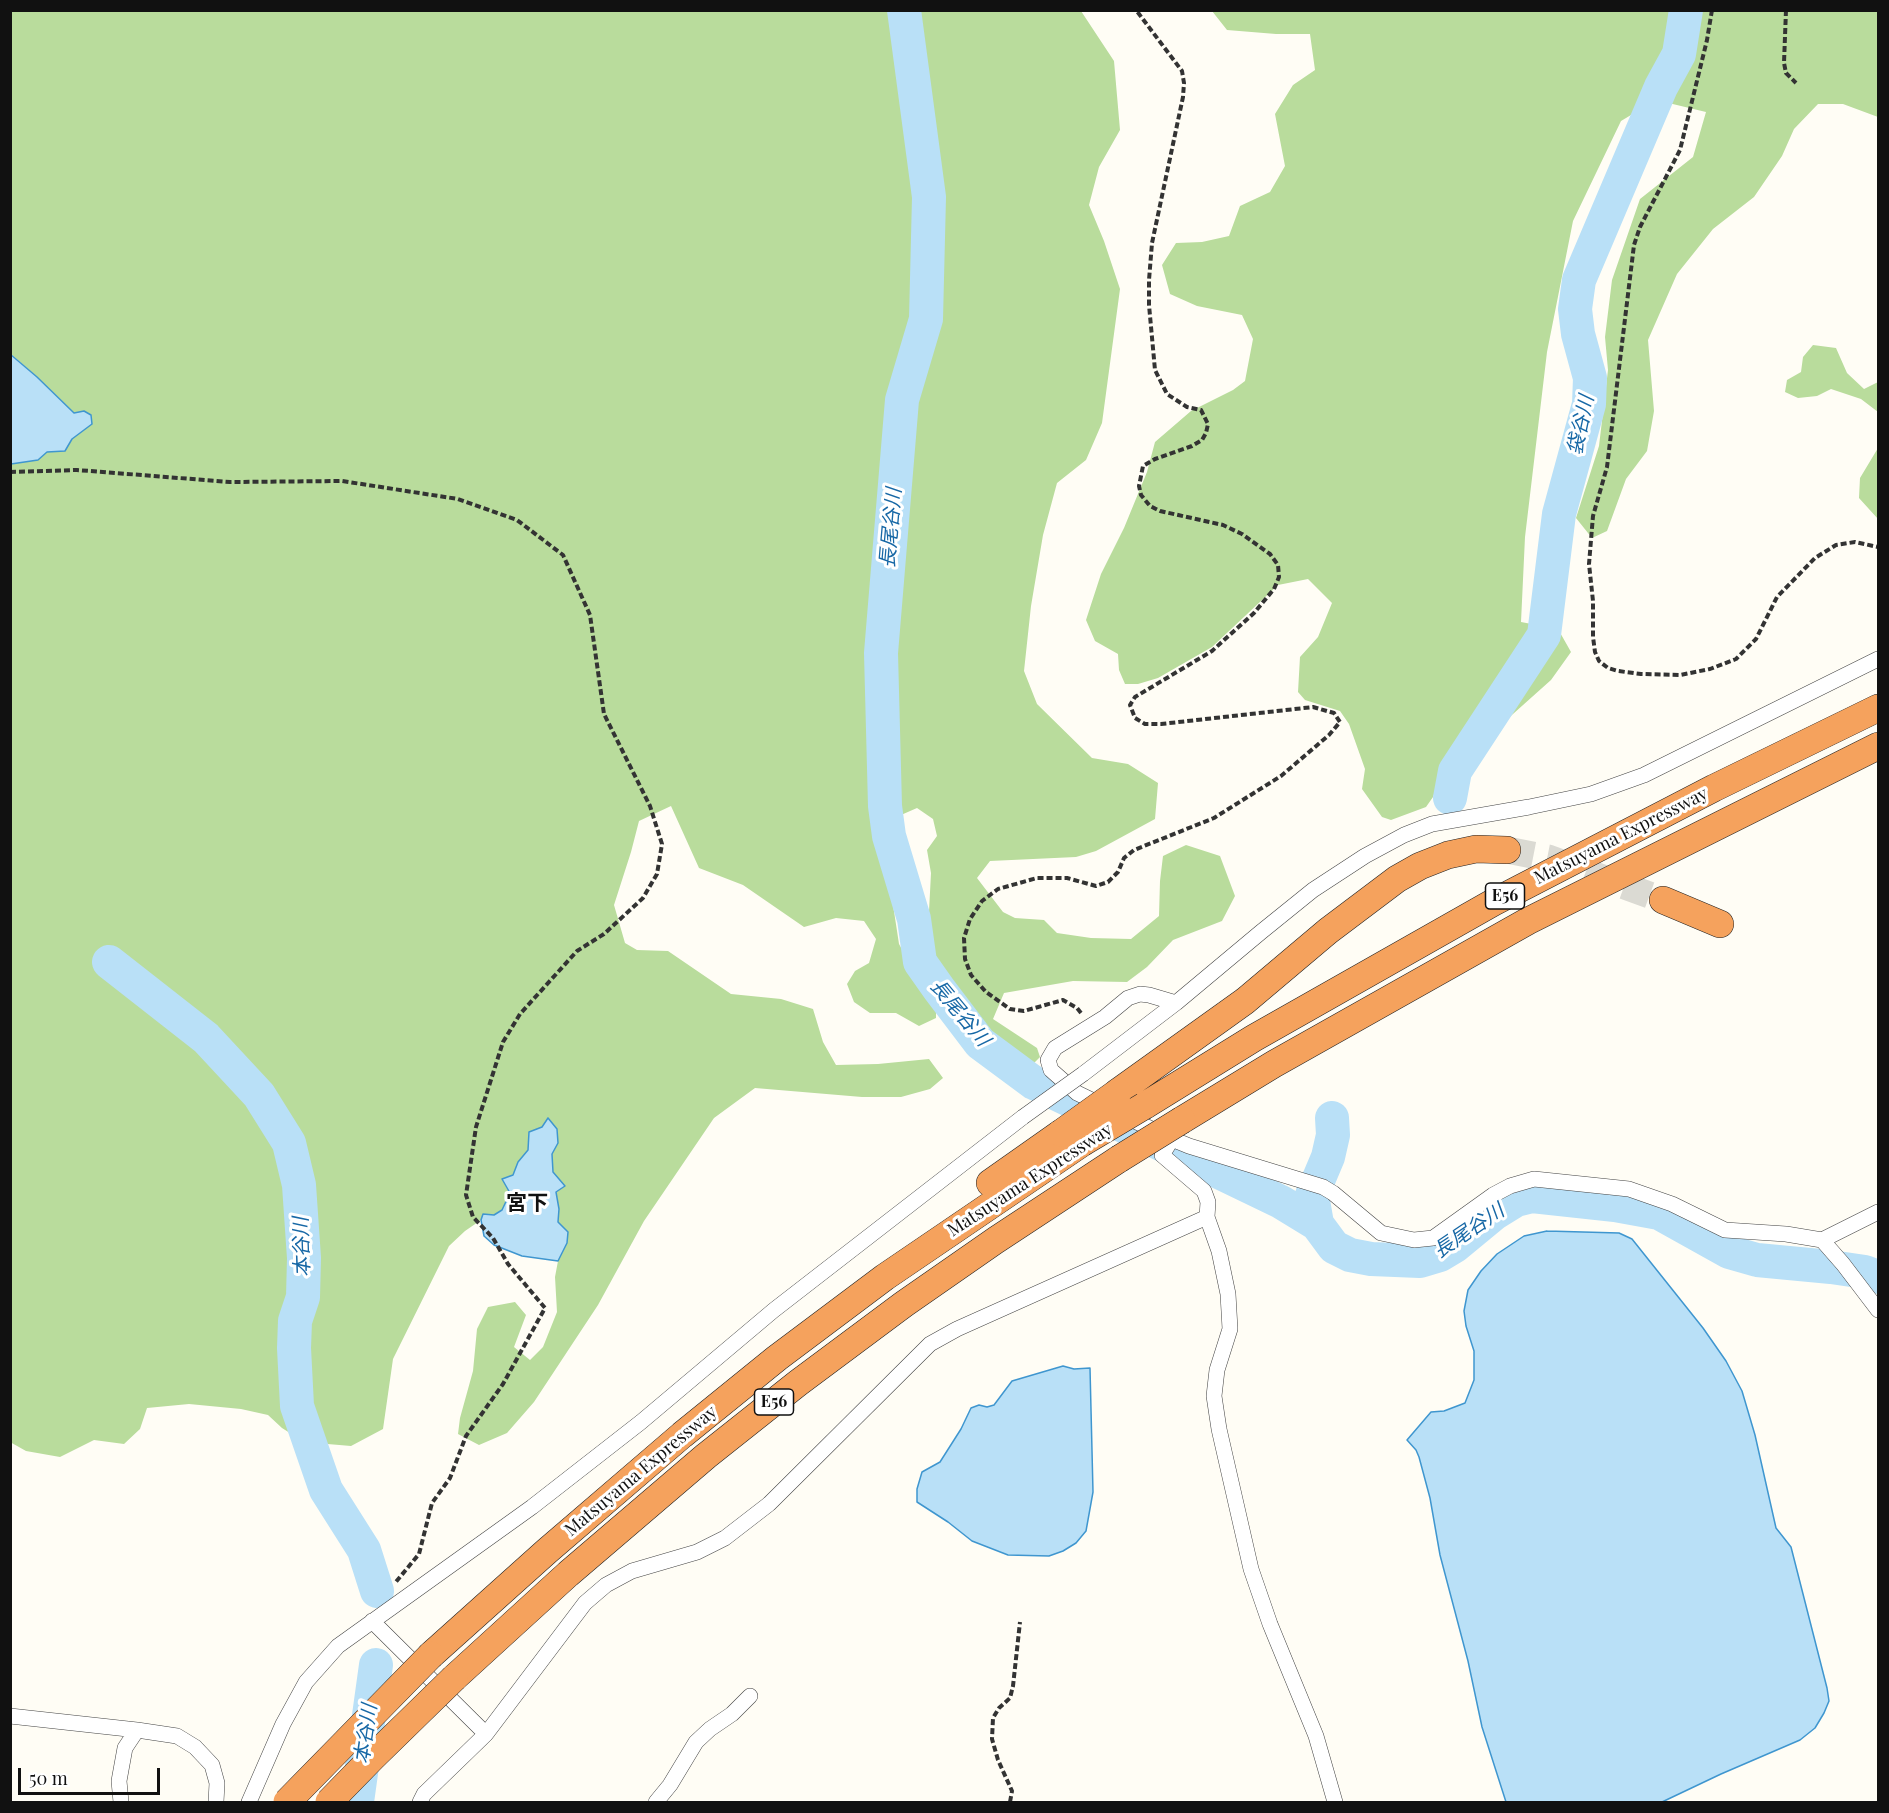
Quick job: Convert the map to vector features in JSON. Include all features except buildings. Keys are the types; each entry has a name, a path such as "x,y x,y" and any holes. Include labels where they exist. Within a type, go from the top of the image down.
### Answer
{"highway":[{"name":"Matsuyama Expressway","path":"287,1803 431,1655 547,1551 888,1261 970,1197 1072,1138 1144,1106 1254,1038 1494,902 1714,788 1878,708"},
{"name":"Matsuyama Expressway","path":"330,1803 373,1757 454,1678 576,1567 706,1456 798,1383 904,1304 996,1240 1119,1159 1177,1129 1274,1064 1528,921 1878,746"},
{"path":"1729,819 1808,789 1878,757"},
{"path":"1072,1138 1118,1092 1245,1001 1328,932 1397,879 1420,866 1448,855 1476,849 1507,850"},
{"path":"1663,900 1720,924"}],"street":[{"path":"249,1803 283,1724 306,1682 338,1646 541,1500 641,1422 774,1310 1023,1117 1176,1003 1313,890 1365,856 1404,835 1432,824 1592,794 1644,775 1878,659"},
{"path":"1176,1003 1149,994 1128,998 1105,1017 1055,1048 1048,1060 1051,1070 1077,1093 1177,1129 1189,1146 1323,1187 1381,1233 1413,1240 1433,1238 1493,1195 1510,1186 1534,1179 1629,1189 1672,1204 1725,1230 1786,1234 1822,1240 1878,1212"},
{"path":"1177,1129 1162,1155 1204,1191 1208,1202 1207,1217 1228,1294 1230,1329 1217,1370 1214,1396 1219,1429 1251,1569 1270,1624 1316,1736 1335,1803"},
{"path":"420,1803 424,1794 486,1734 585,1603 606,1585 632,1571 697,1552 725,1538 769,1504 930,1344 957,1329 1207,1217"},
{"path":"1822,1240 1878,1310"},
{"path":"372,1621 486,1734"},
{"path":"656,1803 670,1785 696,1742 732,1714 750,1696"},
{"path":"10,1716 177,1736 195,1747 212,1765 217,1783 216,1803"},
{"path":"121,1803 119,1780 125,1748 137,1730"}],"path":[{"path":"1090,1025 1077,1008 1063,1000 1024,1011 1010,1009 986,992 971,975 965,959 964,938 970,919 982,901 998,889 1037,878 1067,878 1096,886 1108,882 1118,872 1124,858 1134,850 1214,818 1281,776 1329,735 1340,722 1334,713 1313,707 1144,724 1135,718 1130,705 1135,697 1212,651 1254,613 1274,590 1279,577 1278,565 1270,554 1242,534 1223,525 1160,511 1149,506 1141,495 1139,486 1143,466 1202,440 1208,424 1201,410 1187,407 1167,394 1155,370 1149,305 1152,243 1184,83 1182,71 1136,10"},
{"path":"1712,10 1707,40 1680,150 1640,227 1634,245 1606,467 1593,516 1589,564 1595,652 1599,661 1608,668 1641,674 1680,675 1718,666 1736,659 1756,639 1777,597 1815,558 1836,545 1855,542 1878,547"},
{"path":"1785,10 1784,63 1786,73 1796,83"},
{"path":"10,472 77,470 230,482 342,481 458,499 517,520 563,555 590,615 604,714 650,806 662,844 657,874 643,898 604,934 577,951 520,1014 503,1042 476,1127 466,1195 473,1217 493,1238 508,1264 545,1308 503,1384 466,1436 450,1478 432,1503 419,1554 395,1582 392,1607"},
{"path":"1010,1803 1012,1791 998,1760 992,1739 993,1718 999,1708 1010,1698 1020,1622"}],"green space":[{"path":"11,11 1081,11 1114,61 1120,130 1099,167 1089,205 1120,289 1102,423 1086,460 1057,483 1043,535 1031,606 1024,671 1037,704 1092,758 1128,764 1158,783 1155,819 1096,851 1076,857 990,861 977,878 1003,912 1015,918 1044,920 1057,933 1091,938 1131,939 1159,916 1163,856 1186,845 1220,856 1235,896 1222,921 1173,940 1147,967 1127,982 1073,981 1004,993 993,1019 1037,1048 1040,1057 1028,1069 1007,1060 967,1017 932,969 928,931 931,873 927,850 937,836 933,819 917,808 901,815 900,840 888,872 899,944 914,971 936,998 936,1018 919,1026 896,1013 870,1013 854,1002 847,984 855,971 869,963 876,939 864,921 836,918 804,927 743,885 699,868 671,806 639,821 614,905 625,943 637,950 668,951 731,994 781,999 813,1009 823,1042 836,1065 929,1059 943,1078 930,1089 901,1097 862,1097 755,1088 714,1118 644,1221 598,1305 534,1402 507,1433 479,1445 458,1434 473,1371 477,1329 488,1307 515,1302 526,1315 514,1347 530,1360 543,1347 557,1312 555,1277 558,1261 567,1243 557,1222 559,1209 552,1154 558,1143 557,1129 542,1127 529,1133 528,1150 518,1162 510,1193 502,1210 494,1215 483,1214 481,1220 449,1246 393,1359 383,1429 351,1446 304,1442 282,1428 268,1415 241,1409 189,1404 147,1408 140,1429 124,1444 94,1440 60,1457 26,1451 10,1442 10,464 38,460 47,452 65,451 72,439 74,413 11,354"},
{"path":"1212,11 1878,11 1878,117 1843,104 1818,104 1794,129 1782,156 1754,197 1713,229 1677,274 1648,340 1654,411 1647,451 1626,479 1607,531 1592,538 1576,518 1599,446 1608,370 1605,337 1612,280 1640,199 1693,157 1706,112 1656,100 1621,121 1573,221 1547,352 1525,537 1521,622 1558,629 1571,652 1551,680 1485,739 1446,761 1433,797 1426,807 1391,820 1382,817 1362,789 1365,769 1349,724 1340,711 1305,700 1298,692 1300,657 1318,637 1332,603 1308,579 1278,585 1212,647 1158,678 1138,684 1125,684 1119,670 1118,654 1095,641 1086,620 1101,574 1124,528 1147,472 1155,442 1191,411 1233,390 1245,381 1253,339 1242,315 1197,306 1170,294 1162,265 1176,243 1202,242 1229,236 1240,206 1270,192 1285,166 1275,114 1293,85 1315,70 1310,34 1227,30"},
{"path":"1813,345 1836,348 1847,373 1864,389 1878,382 1878,412 1861,399 1831,389 1817,396 1798,398 1785,392 1787,380 1801,372 1803,357"},
{"path":"1878,448 1878,519 1859,498 1860,478"}],"water":[{"path":"10,354 74,413 84,411 91,415 92,424 72,439 65,451 47,452 38,460 11,464"},
{"path":"548,1118 557,1129 558,1143 552,1154 553,1172 565,1186 556,1192 559,1209 558,1222 568,1232 567,1243 558,1261 522,1256 494,1245 484,1236 481,1220 483,1214 494,1215 502,1210 510,1193 502,1179 513,1175 518,1162 528,1150 529,1132 542,1127"},
{"path":"1547,1231 1619,1233 1632,1239 1703,1328 1726,1361 1742,1391 1755,1435 1776,1528 1791,1547 1827,1688 1829,1701 1824,1713 1815,1728 1800,1740 1662,1802 1506,1802 1482,1727 1468,1661 1440,1555 1430,1498 1419,1457 1407,1440 1431,1412 1444,1411 1465,1403 1474,1380 1474,1351 1464,1311 1468,1290 1497,1254 1524,1236"},
{"path":"1063,1366 1074,1369 1090,1368 1093,1492 1086,1531 1076,1543 1049,1556 1008,1555 972,1541 917,1502 917,1489 922,1472 940,1462 971,1408 979,1405 987,1407 994,1405 1012,1381"}],"waterway":[{"name":"長尾谷川","path":"904,10 929,197 926,319 902,400 881,653 885,806 889,836 914,919 920,962 980,1043 1034,1083 1281,1202 1317,1224 1334,1247 1350,1255 1371,1259 1420,1261 1440,1255 1455,1246 1495,1213 1516,1200 1532,1196 1615,1205 1659,1213 1729,1252 1757,1260 1831,1267 1865,1272 1878,1277"},
{"name":"袋谷川","path":"1450,798 1455,771 1544,635 1559,514 1589,404 1590,378 1578,334 1575,309 1579,280 1661,87 1679,54 1686,10"},
{"name":"本谷川","path":"109,962 206,1038 259,1095 289,1143 299,1185 304,1258 303,1297 295,1321 297,1406 326,1490 364,1550 377,1591"},
{"name":"袋谷川","path":"1317,1224 1312,1195 1328,1157 1333,1135 1332,1118"},
{"name":"本谷川","path":"357,1802 376,1665"}],"tunnel":[{"path":"1507,850 1548,858 1663,900"}],"district":[{"name":"宮下","path":"527,1203"}]}
